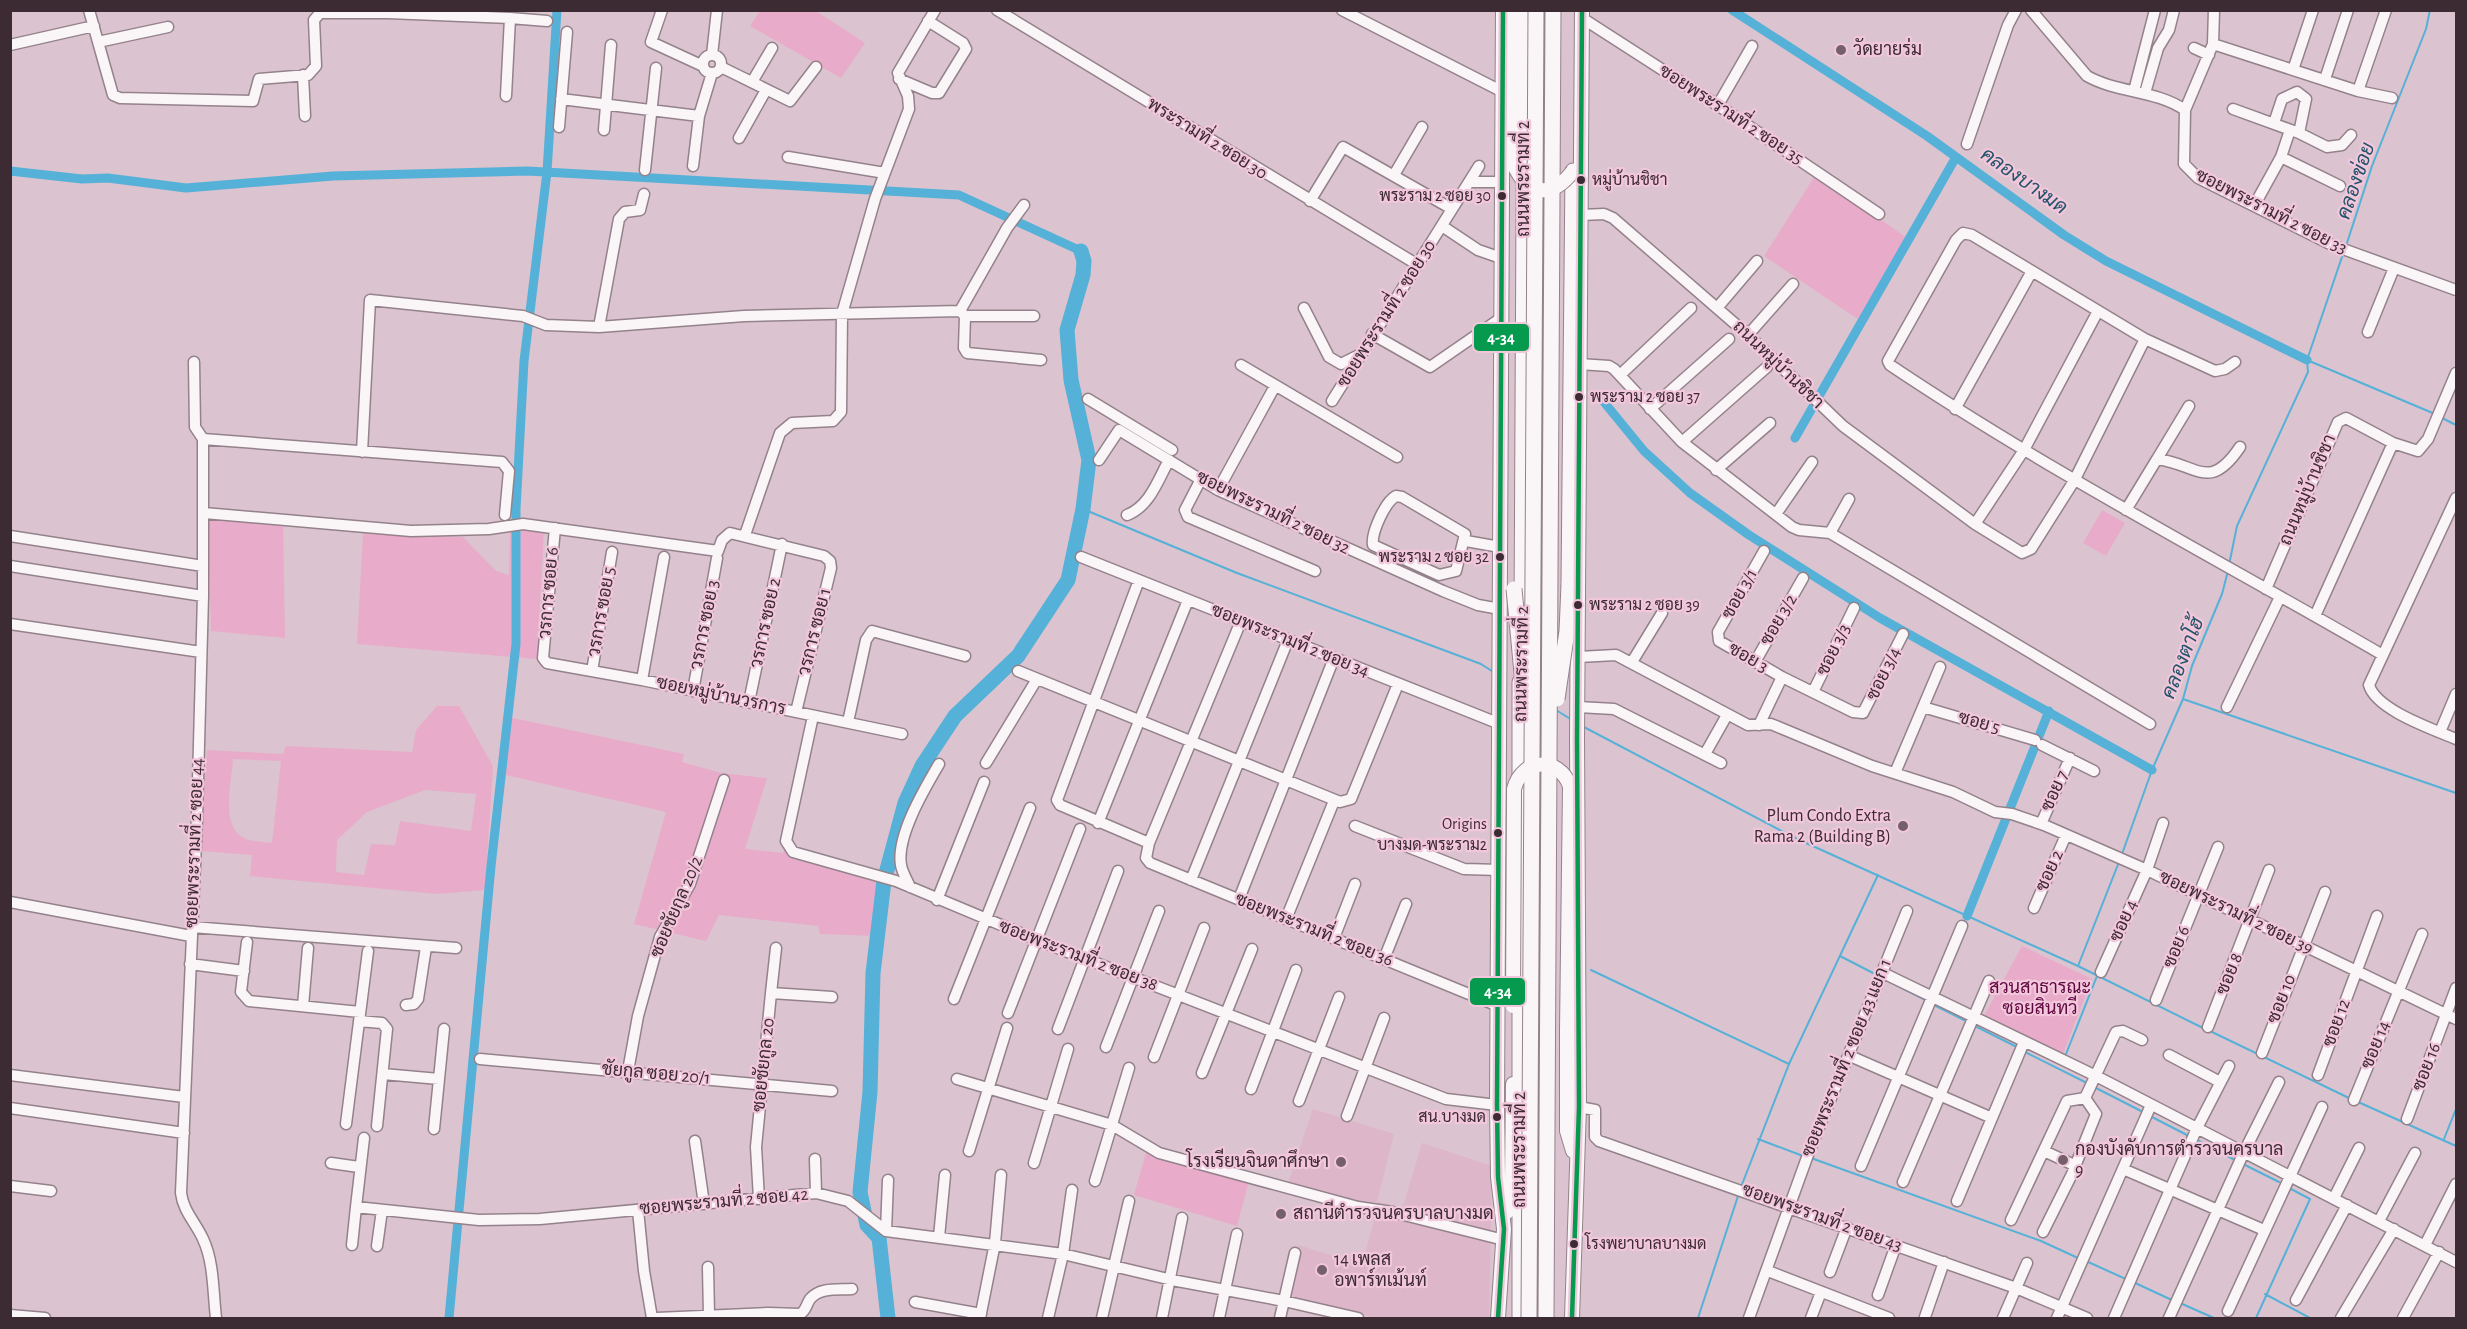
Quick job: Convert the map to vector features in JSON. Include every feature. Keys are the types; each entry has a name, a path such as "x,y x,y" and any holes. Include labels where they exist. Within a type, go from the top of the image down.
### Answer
{"highway":[{"name":"ถนนพระรามที่ 2","path":"1520,1318 1520,671 1523,560 1526,10"},
{"path":"1529,1318 1536,10"},
{"path":"1548,1318 1553,10"},
{"name":"ถนนพระรามที่ 2","path":"1548,1318 1558,10"},
{"path":"1516,169 1515,602 1532,753"},
{"path":"1549,753 1569,609 1573,171"}],"main road":[{"name":"ถนนพระรามที่ 2","path":"1498,1318 1504,1234 1498,1177 1497,1105 1503,10"},
{"path":"1516,10 1516,169 1526,184 1542,190 1560,185 1573,171 1579,13"},
{"path":"1572,1318 1579,1107 1577,738 1581,215 1579,13"},
{"path":"1504,1234 1512,1183 1514,789 1518,777 1528,767 1548,764 1563,773 1570,786 1567,1131 1576,1165"}],"street":[{"path":"89,10 110,90 113,95 120,98 253,101 259,79 313,72 316,66 314,20 317,14 388,12 547,21"},
{"path":"662,10 651,42 703,66 706,71 717,70 752,82 790,101 816,67"},
{"path":"712,55 717,10"},
{"path":"782,544 745,535 780,433 792,423 833,421 841,412 842,314 875,199 909,109 908,96 899,79 900,68 935,10"},
{"name":"พระรามที่ 2 ซอย 30","path":"997,10 1418,265"},
{"path":"1342,10 1503,92"},
{"path":"1967,144 2016,10"},
{"path":"2031,10 2087,76 2145,93 2185,110 2211,50 2214,10"},
{"path":"2134,91 2155,10"},
{"path":"2145,93 2156,53 2169,30 2174,10"},
{"path":"2293,70 2313,10"},
{"path":"2325,79 2348,10"},
{"path":"2358,91 2386,10"},
{"name":"ซอยพระรามที่ 2 ซอย 35","path":"1579,13 1879,214"},
{"path":"506,96 510,18"},
{"path":"899,79 932,93 939,93 966,49 963,43 928,21"},
{"path":"10,45 94,26"},
{"path":"98,42 168,27"},
{"path":"559,127 567,32"},
{"path":"604,130 611,45"},
{"path":"1718,105 1752,46"},
{"path":"752,82 772,48"},
{"path":"2194,48 2293,70 2358,91 2392,98"},
{"path":"693,166 699,116 717,70 719,58 712,55 704,59 703,66"},
{"path":"645,170 657,68"},
{"path":"303,75 305,116"},
{"path":"739,138 766,90"},
{"path":"2254,206 2294,131 2306,99 2297,92 2282,99 2274,123"},
{"path":"561,99 699,116"},
{"path":"2233,109 2294,131 2327,147 2342,145 2351,135"},
{"name":"ซอยพระรามที่ 2 ซอย 33","path":"2185,110 2184,164 2198,178 2356,256 2457,290"},
{"path":"1394,175 1422,127"},
{"path":"1310,201 1343,147 1452,209"},
{"path":"788,157 885,173"},
{"path":"2281,157 2340,186"},
{"name":"ซอยพระรามที่ 2 ซอย 30","path":"1332,401 1479,166"},
{"path":"1469,182 1502,182"},
{"path":"599,327 619,219 625,212 640,210 644,194"},
{"path":"1024,205 1007,228 963,313 964,348 967,353 1041,360"},
{"name":"ถนนหมู่บ้านชิชา","path":"1581,215 1604,214 1612,218 1748,335 1814,399 1907,475 2018,552 2027,553 2074,481"},
{"name":"ซอยพระรามที่ 2 ซอย 30","path":"1442,226 1478,250 1501,258"},
{"path":"2235,362 2225,369 2215,371 2145,339 1972,235 1963,233 1956,240 1888,356 1890,365 1955,409 2074,481 2381,654"},
{"path":"1717,308 1757,261"},
{"path":"2368,332 2394,268"},
{"path":"1955,409 2032,271"},
{"path":"1748,335 1793,284"},
{"path":"362,452 369,300 522,316 546,325 599,327 744,316 963,313 1034,316"},
{"path":"1304,308 1329,357 1341,364 1359,355"},
{"path":"1620,375 1691,308"},
{"path":"1976,524 2024,450 2098,311"},
{"path":"1372,334 1430,367 1501,318"},
{"path":"1650,409 1729,339"},
{"path":"2074,481 2145,339"},
{"name":"ซอยพระรามที่ 2 ซอย 44","path":"194,362 195,427 202,439 203,596 182,1201 204,1239 216,1318"},
{"path":"1579,364 1610,366 1682,442 1716,470 1799,530 1830,533 2150,724"},
{"path":"1241,365 1397,457"},
{"path":"1682,442 1767,367"},
{"name":"ถนนหมู่บ้านชิชา","path":"2266,589 2338,422 2346,418 2393,443 2418,451 2430,436 2457,373"},
{"path":"1218,490 1275,386"},
{"name":"ซอยพระรามที่ 2 ซอย 32","path":"1088,399 1132,432 1170,455 1218,490 1443,591 1478,605 1500,609"},
{"path":"2126,510 2189,406"},
{"path":"1716,470 1770,423"},
{"path":"1099,460 1119,430 1132,432"},
{"path":"202,439 502,462 509,471 505,515"},
{"path":"2315,616 2393,443"},
{"path":"2157,459 2197,472 2216,471 2228,466 2240,447"},
{"path":"1127,515 1138,511 1146,503 1170,455"},
{"path":"1776,514 1812,462"},
{"path":"1201,479 1185,510 1188,517 1315,571"},
{"path":"1396,496 1411,502 1464,533 1466,541 1458,568 1453,573 1445,574 1439,574 1372,543 1388,504 1396,496"},
{"path":"1830,533 1849,498"},
{"path":"2457,498 2381,654 2369,685 2371,693 2389,707 2457,738"},
{"path":"204,513 411,531 489,529 517,525 555,528 718,555"},
{"name":"วรการ ซอย 6","path":"543,658 555,528"},
{"name":"วรการ ซอย 3","path":"693,691 722,540 730,533 745,535"},
{"path":"10,536 203,566"},
{"path":"1466,541 1500,547"},
{"name":"วรการ ซอย 1","path":"782,544 824,556 830,561 831,568 796,712"},
{"name":"วรการ ซอย 2","path":"749,702 782,544"},
{"name":"ซอย 3/1","path":"1717,637 1764,551"},
{"name":"วรการ ซอย 5","path":"592,671 612,552"},
{"path":"642,680 664,557"},
{"name":"ซอยพระรามที่ 2 ซอย 34","path":"1081,557 1500,724"},
{"path":"10,566 203,596"},
{"name":"ซอย 3/2","path":"1755,662 1803,578"},
{"path":"1139,580 1056,800 1060,805 1098,823 1149,843 1241,621"},
{"path":"2227,707 2280,597"},
{"path":"1098,823 1188,600"},
{"name":"ซอย 3/3","path":"1813,692 1854,608"},
{"path":"1632,662 1662,613"},
{"path":"10,624 201,652"},
{"path":"848,722 867,640 872,632 965,656"},
{"name":"ซอย 3/4","path":"1863,713 1904,634"},
{"name":"ซอย 3","path":"1717,637 1782,677 1853,712 1863,713"},
{"path":"1191,880 1288,640"},
{"name":"ซอยพระรามที่ 2 ซอย 39","path":"1578,657 1616,655 1748,725 1771,724 1872,766 1953,792 1989,810 2041,824 2147,870 2452,1017"},
{"name":"ซอยหมู่บ้านวรการ","path":"543,658 554,666 642,680 902,734"},
{"path":"1239,899 1334,658"},
{"path":"1895,773 1940,667"},
{"path":"1018,670 1340,802 1350,799 1398,684"},
{"name":"ซอย 3","path":"1759,725 1782,677"},
{"path":"986,763 1037,679"},
{"path":"2440,732 2457,694"},
{"name":"ซอย 5","path":"1923,707 2039,742"},
{"path":"1578,710 1614,709 1721,763"},
{"path":"1705,754 1727,715"},
{"name":"ซอยพระรามที่ 2 ซอย 38","path":"813,716 786,841 788,848 825,862 896,881 986,920 1446,1099 1497,1105"},
{"name":"ซอย 7","path":"2039,742 2094,771"},
{"name":"ซอย 7","path":"2041,824 2070,758"},
{"path":"910,887 901,865 908,825 918,798 939,764"},
{"name":"ซอยชัยกูล 20/2","path":"628,1071 638,1016 660,937 690,884 724,780"},
{"path":"937,900 984,782"},
{"path":"1286,919 1334,801"},
{"path":"954,999 1030,807"},
{"name":"ซอย 4","path":"2102,972 2147,870 2163,823"},
{"path":"1355,826 1464,869 1500,870"},
{"path":"1008,1013 1080,829"},
{"name":"ซอย 2","path":"2034,908 2066,835"},
{"name":"ซอยพระรามที่ 2 ซอย 36","path":"1149,843 1146,858 1150,863 1498,1006"},
{"name":"ซอย 6","path":"2156,1000 2218,847"},
{"name":"ซอย 8","path":"2208,1027 2252,921 2269,870"},
{"path":"1058,1029 1118,872"},
{"path":"1334,938 1355,884"},
{"name":"ซอย 10","path":"2262,1053 2325,891"},
{"path":"10,902 192,931 456,948"},
{"path":"1384,959 1406,904"},
{"path":"1106,1047 1160,911"},
{"name":"ซอยพระรามที่ 2 ซอย 43 แยก 1","path":"1749,1318 1768,1271 1807,1157 1850,1056 1881,972 1907,911"},
{"name":"ซอย 12","path":"2318,1075 2377,916"},
{"path":"1860,1166 1962,926"},
{"path":"1154,1057 1180,996 1204,928"},
{"name":"ซอย 14","path":"2354,1100 2422,934"},
{"path":"247,942 241,992 249,1000 360,1016 382,1023 387,1029 377,1126"},
{"path":"406,1005 414,1004 418,999 426,947"},
{"path":"303,1006 308,948"},
{"path":"771,993 776,948"},
{"path":"1202,1073 1252,949"},
{"path":"346,1124 368,951"},
{"path":"190,964 244,971"},
{"path":"1251,1089 1271,1031 1296,970"},
{"path":"1881,972 2096,1076 2457,1262"},
{"path":"1903,1182 1989,981"},
{"name":"ซอย 16","path":"2407,1119 2452,1017 2457,988"},
{"name":"ซอยชัยกูล 20","path":"759,1199 756,1148 771,993 832,997"},
{"path":"1299,1101 1339,997"},
{"path":"1347,1116 1384,1018"},
{"path":"969,1151 1007,1028"},
{"path":"434,1129 444,1029"},
{"path":"2085,1098 2118,1030 2142,1040"},
{"path":"1957,1202 2024,1042"},
{"path":"1034,1163 1068,1049"},
{"path":"2169,1055 2220,1083"},
{"path":"1850,1056 1992,1118"},
{"name":"ชัยกูล ซอย 20/1","path":"480,1059 832,1091"},
{"path":"2114,1318 2197,1128 2229,1066"},
{"path":"1095,1181 1130,1068"},
{"path":"383,1074 439,1079"},
{"path":"10,1075 184,1097"},
{"path":"957,1079 1112,1125 1159,1153 1358,1207 1504,1234"},
{"path":"2171,1313 2244,1152 2279,1082"},
{"path":"2011,1220 2067,1101 2085,1098"},
{"path":"2043,1232 2072,1174 2096,1114 2085,1098"},
{"path":"2057,1318 2151,1106"},
{"name":"ซอยพระรามที่ 2 ซอย 43","path":"1579,1107 1595,1110 1595,1137 1599,1141 1745,1190 2016,1288 2088,1318"},
{"path":"2228,1311 2322,1107"},
{"path":"10,1108 184,1133"},
{"path":"352,1245 363,1138"},
{"path":"695,1141 704,1204"},
{"path":"2334,1198 2359,1148"},
{"path":"2044,1151 2074,1165"},
{"path":"2379,1221 2415,1153"},
{"path":"815,1159 816,1193"},
{"path":"331,1163 359,1167"},
{"path":"2122,1169 2265,1230"},
{"path":"939,1237 945,1175"},
{"path":"915,1302 980,1316 995,1243 1001,1175"},
{"path":"888,1180 881,1228 1062,1254 1225,1292 1284,1301 1337,1316 1358,1318"},
{"path":"2425,1245 2457,1184"},
{"path":"10,1186 51,1191"},
{"path":"1048,1318 1062,1254 1072,1190"},
{"name":"ซอยพระรามที่ 2 ซอย 42","path":"356,1207 456,1219 540,1220 816,1193 848,1201 881,1228"},
{"path":"1102,1318 1129,1201"},
{"path":"2296,1300 2347,1205"},
{"path":"377,1246 382,1210"},
{"path":"638,1210 642,1256 652,1318"},
{"path":"1162,1318 1172,1280 1182,1218"},
{"path":"1830,1272 1847,1227"},
{"path":"2341,1318 2394,1230"},
{"path":"1219,1318 1237,1234"},
{"path":"1878,1295 1896,1245"},
{"path":"2403,1318 2439,1252"},
{"path":"1280,1318 1295,1253"},
{"path":"1924,1317 1944,1262"},
{"path":"2003,1318 2027,1263"},
{"path":"708,1267 713,1316"},
{"path":"1768,1271 1874,1316 1889,1318"},
{"path":"657,1318 800,1314 814,1296 824,1290 852,1289"},
{"path":"1811,1318 1821,1292"},
{"path":"10,1315 45,1318"}],"shaded area":[{"name":"โรงเรียนจินดาศึกษา","path":"1313,1109 1394,1134 1377,1202 1362,1201 1288,1183"},
{"path":"1422,1143 1492,1166 1489,1318 1376,1318 1287,1297 1298,1245 1362,1265 1377,1202 1403,1207"}],"green space":[{"path":"760,11 816,11 865,43 841,78 750,26"},
{"path":"1816,174 1907,238 1859,320 1764,256"},
{"path":"2102,510 2125,523 2106,556 2083,543"},
{"path":"208,518 283,524 285,638 211,631"},
{"path":"510,529 544,530 537,659 357,644 363,533 463,537 496,571 509,575"},
{"path":"437,706 459,706 493,766 485,890 437,894 250,876 252,855 200,851 207,750 283,754 286,746 412,752 416,730","holes":["233,759 281,761 272,843 249,840 239,835 233,827 229,805","425,790 476,794 471,831 400,821 395,845 371,844 364,875 336,872 337,840 367,812"]},
{"path":"508,717 684,754 682,762 721,773 767,778 745,849 783,853 785,846 878,883 877,936 820,934 818,926 719,915 706,941 634,924 666,812 506,775"},
{"name":"สวนสาธารณะ ซอยสินทวี","path":"2022,946 2092,979 2063,1054 1984,1016"},
{"path":"1146,1153 1249,1181 1237,1226 1134,1195"}],"waterway":[{"path":"449,1318 491,866 516,644 516,509 524,361 547,172 557,10"},
{"name":"คลองบางมด","path":"1732,10 1927,136 2064,235 2106,261 2307,360"},
{"name":"คลองข่อย","path":"2346,246 2372,166 2426,29 2430,10"},
{"path":"1795,438 1956,157"},
{"path":"10,171 82,179 108,178 186,188 333,176 527,171 959,195 1081,251"},
{"path":"888,1318 879,1238 867,1225 860,1192 870,1092 873,973 884,881 905,803 922,766 955,716 1018,656 1068,580 1083,509 1089,460 1071,380 1067,330 1083,275 1084,261 1081,251"},
{"name":"คลองตาโฮ้","path":"2229,565 2237,526 2308,372 2307,360 2343,254"},
{"path":"2307,360 2435,414"},
{"path":"1599,396 1644,451 1690,493 1749,535 1880,618 2152,770"},
{"path":"2442,418 2456,425"},
{"path":"1083,509 1237,573 1481,664 1495,673"},
{"name":"คลองตาโฮ้","path":"2122,854 2152,770 2183,699 2192,666 2222,594 2228,571"},
{"path":"2183,699 2456,793"},
{"path":"1556,710 1572,720"},
{"path":"1967,916 2049,711"},
{"path":"1582,726 1795,838 2078,966 2205,1029"},
{"name":"คลองตาโฮ้","path":"2078,966 2119,862"},
{"path":"1741,1187 1789,1064 1878,875"},
{"path":"1840,956 1873,973"},
{"path":"1591,970 1789,1064"},
{"path":"2066,1054 2097,976"},
{"path":"1896,985 1924,999"},
{"path":"1936,1006 1964,1020"},
{"path":"1977,1027 2015,1046"},
{"path":"2210,1031 2351,1099"},
{"path":"2027,1053 2089,1084"},
{"path":"2094,1087 2145,1113"},
{"path":"2356,1101 2456,1146"},
{"path":"2444,1139 2456,1109"},
{"path":"2150,1116 2187,1135"},
{"path":"1758,1139 1803,1156"},
{"path":"2199,1141 2233,1159"},
{"path":"1811,1158 2041,1241 2078,1258"},
{"path":"2245,1165 2279,1182"},
{"path":"2256,1318 2310,1199 2291,1189"},
{"path":"1698,1318 1739,1193"},
{"path":"2086,1261 2128,1280"},
{"path":"2133,1282 2174,1301"},
{"path":"2265,1294 2310,1318"},
{"path":"2180,1303 2214,1318"}],"transit line":[{"name":"4-34","path":"1498,1318 1504,1229 1498,1177 1497,1105 1503,10"},
{"name":"4-34","path":"1572,1318 1579,1107 1577,738 1582,10"}],"place":[{"name":"วัดยายร่ม","path":"1841,50"},
{"name":"หมู่บ้านชิชา","path":"1581,180"},
{"name":"พระราม 2 ซอย 30","path":"1502,196"},
{"name":"พระราม 2 ซอย 37","path":"1579,397"},
{"name":"พระราม 2 ซอย 32","path":"1500,557"},
{"name":"พระราม 2 ซอย 39","path":"1578,605"},
{"name":"Plum Condo Extra Rama 2 (Building B)","path":"1903,826"},
{"name":"Origins บางมด-พระราม2","path":"1498,833"},
{"name":"สน.บางมด","path":"1497,1117"},
{"name":"กองบังคับการตำรวจนครบาล 9","path":"2063,1160"},
{"name":"โรงเรียนจินดาศึกษา","path":"1341,1162"},
{"name":"สถานีตำรวจนครบาลบางมด","path":"1281,1214"},
{"name":"โรงพยาบาลบางมด","path":"1574,1244"},
{"name":"14 เพลส อพาร์ทเม้นท์","path":"1322,1270"}]}
